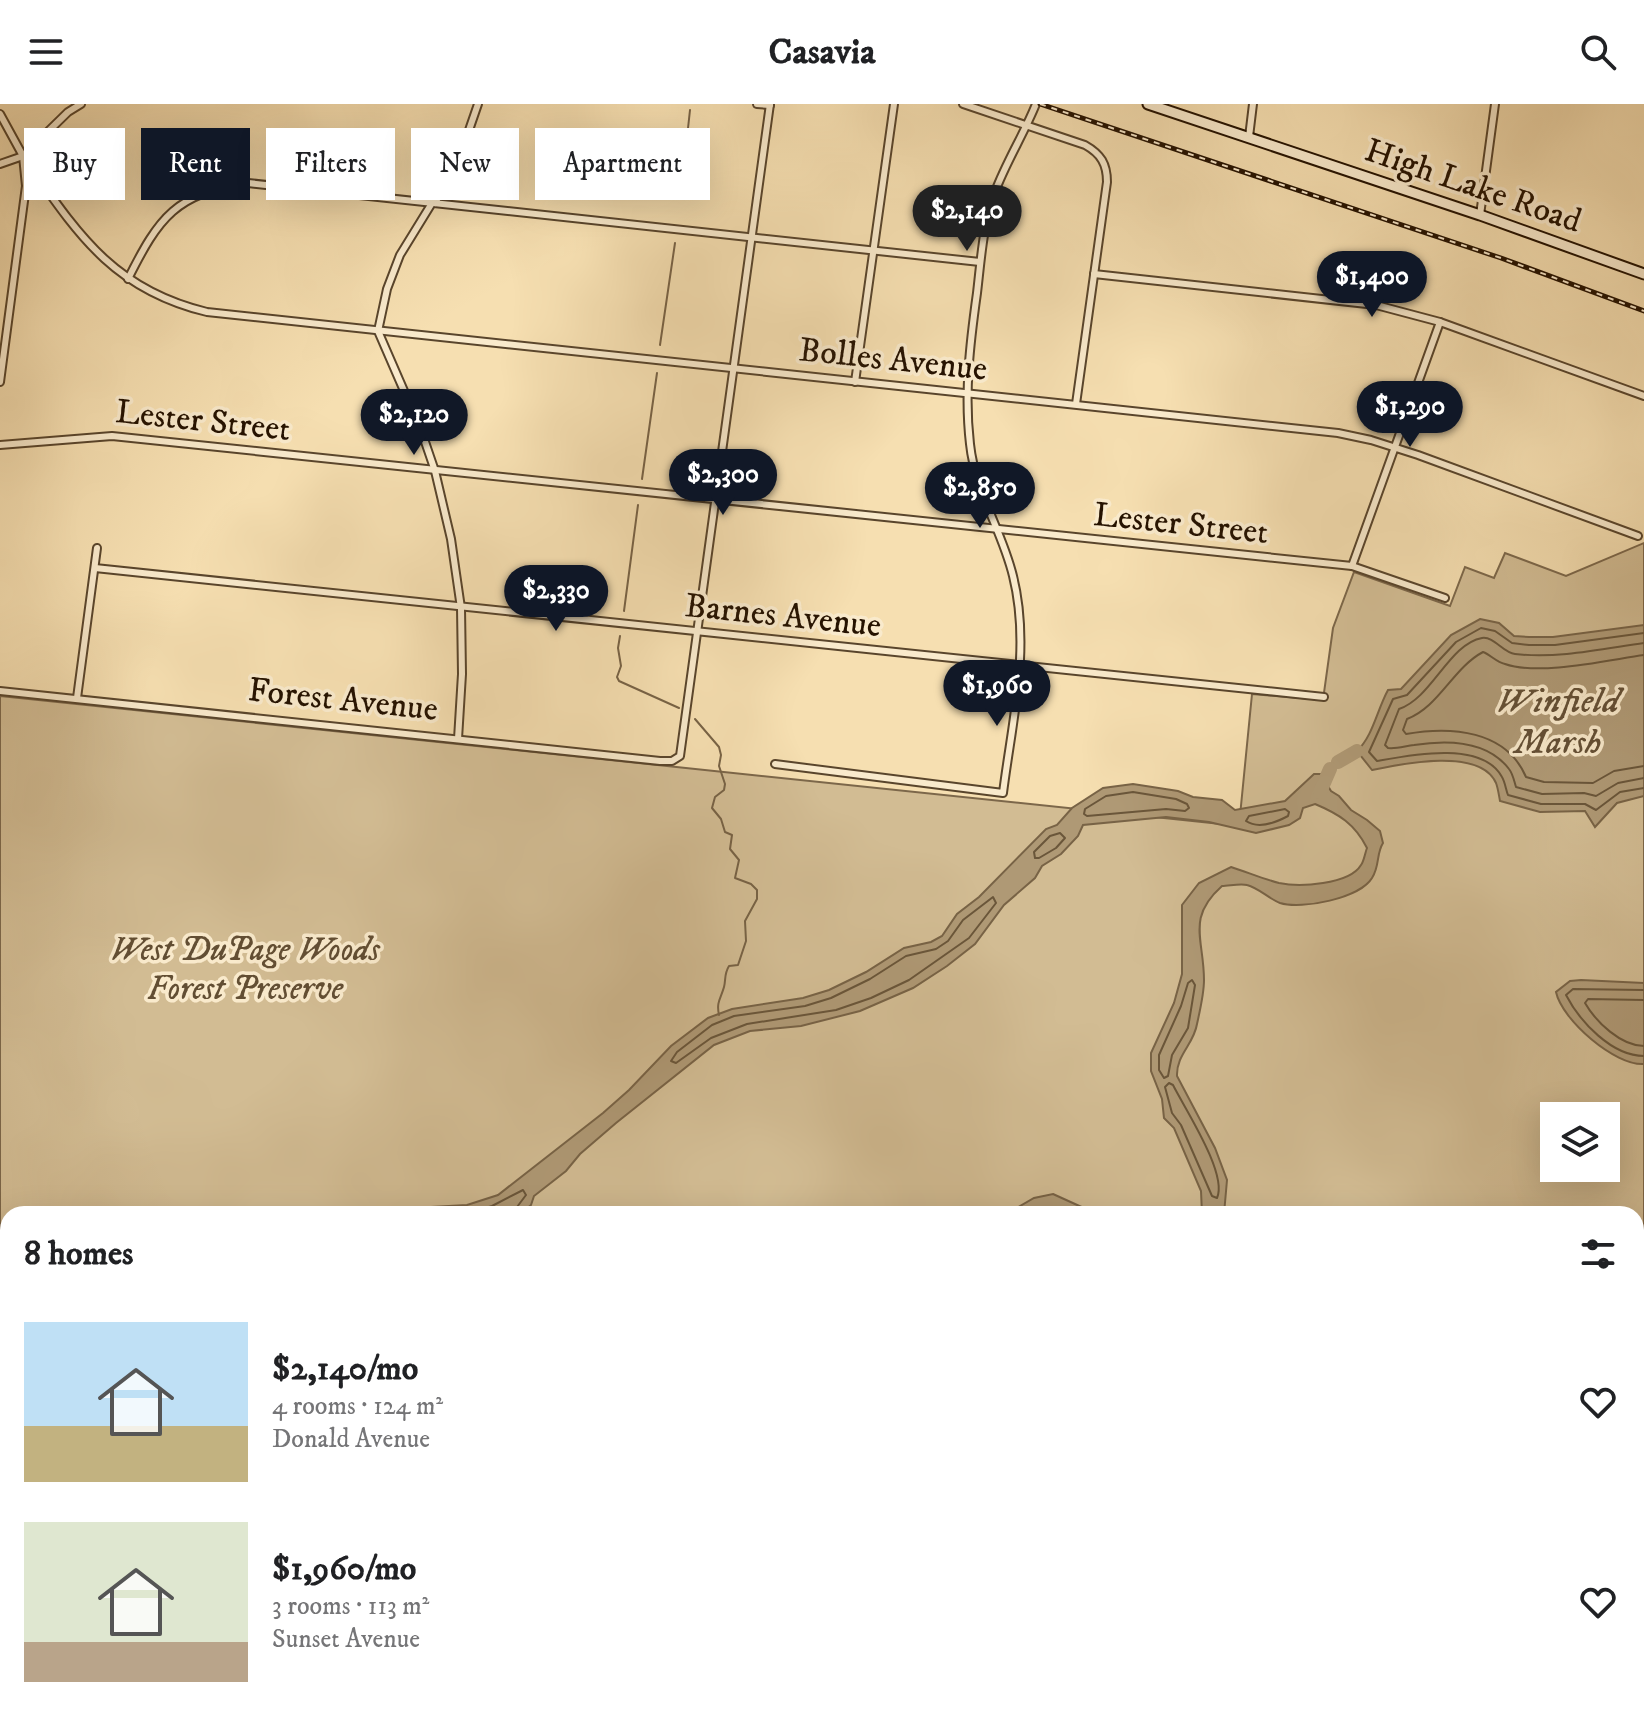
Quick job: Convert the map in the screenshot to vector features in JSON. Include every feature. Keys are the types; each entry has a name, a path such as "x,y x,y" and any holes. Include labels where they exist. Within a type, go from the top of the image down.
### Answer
{"street":[{"path":"0,164 23,156 68,112 81,104"},
{"path":"458,739 462,674 461,608 451,539 435,471 410,402 378,331 391,277 410,236 434,203 463,151 478,104"},
{"path":"697,633 770,105 757,104"},
{"path":"855,382 894,104"},
{"path":"963,104 1085,145 1103,159 1106,166 1107,182 1076,404"},
{"path":"775,764 1003,793 1022,644 1013,574 978,485 972,461 969,356 988,217 995,191 1036,104"},
{"name":"High Lake Road","path":"1148,104 1480,215 1644,274"},
{"path":"1249,137 1253,104"},
{"path":"1480,215 1495,104"},
{"name":"Bolles Avenue","path":"0,114 23,156 85,240 130,281 165,299 207,312 1338,433 1395,447 1638,536"},
{"path":"0,382 25,195 23,156"},
{"path":"130,281 145,244 174,208 196,196 248,183 980,262"},
{"path":"1094,274 1341,299 1406,311 1644,396"},
{"path":"1352,566 1440,322"},
{"name":"Lester Street","path":"0,445 112,436 1352,566 1445,598"},
{"path":"77,698 97,548"},
{"name":"Barnes Avenue","path":"95,568 1324,697"},
{"name":"Forest Avenue","path":"0,691 672,761 680,756 697,633"}],"green space":[{"name":"West DuPage Woods Forest Preserve","path":"1644,543 1644,1206 0,1206 0,696 1239,826 1252,694 1323,700 1333,628 1354,572 1450,606 1465,567 1494,578 1505,553 1566,576"}],"water":[{"name":"Winfield Marsh","path":"1480,619 1499,623 1514,636 1529,637 1553,637 1644,625 1644,796 1617,803 1595,827 1585,811 1540,812 1500,801 1496,783 1487,772 1474,765 1439,761 1372,770 1357,751 1371,730 1388,690 1401,689 1451,635"},
{"path":"1314,774 1321,774 1331,791 1380,831 1383,843 1372,878 1366,885 1343,897 1290,905 1280,903 1247,885 1238,884 1222,886 1204,908 1200,919 1203,996 1195,1031 1179,1062 1177,1076 1215,1148 1227,1180 1225,1206 1202,1206 1201,1191 1174,1128 1164,1118 1162,1099 1151,1071 1151,1053 1174,1003 1182,974 1182,905 1199,883 1231,867 1279,883 1299,885 1335,881 1355,872 1367,848 1346,821 1315,804 1303,808 1300,818 1289,825 1256,833 1209,822 1166,817 1083,825 1078,836 1061,854 1042,866 1035,878 1004,905 975,944 913,988 860,1011 801,1026 750,1031 714,1045 580,1154 566,1171 534,1196 530,1206 449,1206 467,1205 498,1195 603,1113 671,1046 708,1018 732,1009 803,998 829,990 904,948 931,942 942,936 957,914 979,897 1046,829 1057,825 1072,808 1103,788 1133,784 1178,791 1193,797 1222,800 1235,810 1285,801"},
{"path":"1570,981 1644,983 1644,1064 1619,1058 1605,1049 1568,1015 1556,992"},
{"path":"1053,1194 1079,1206 1020,1206 1034,1198"}],"waterway":[{"path":"688,128 690,110"},
{"path":"660,345 675,243"},
{"path":"642,479 657,373"},
{"path":"624,611 638,505"},
{"path":"620,636 619,681 679,708"},
{"path":"695,719 719,747 719,766 725,784 724,790 715,797 712,808 721,819 725,832 732,835 730,849 739,860 735,878 757,890 757,899 745,921 746,941 738,965 729,966 726,972 718,1003 719,1015"},
{"path":"1338,762 1357,751"},
{"path":"1320,792 1330,769"}],"railway":[{"path":"1040,104 1501,258 1644,311"}]}
